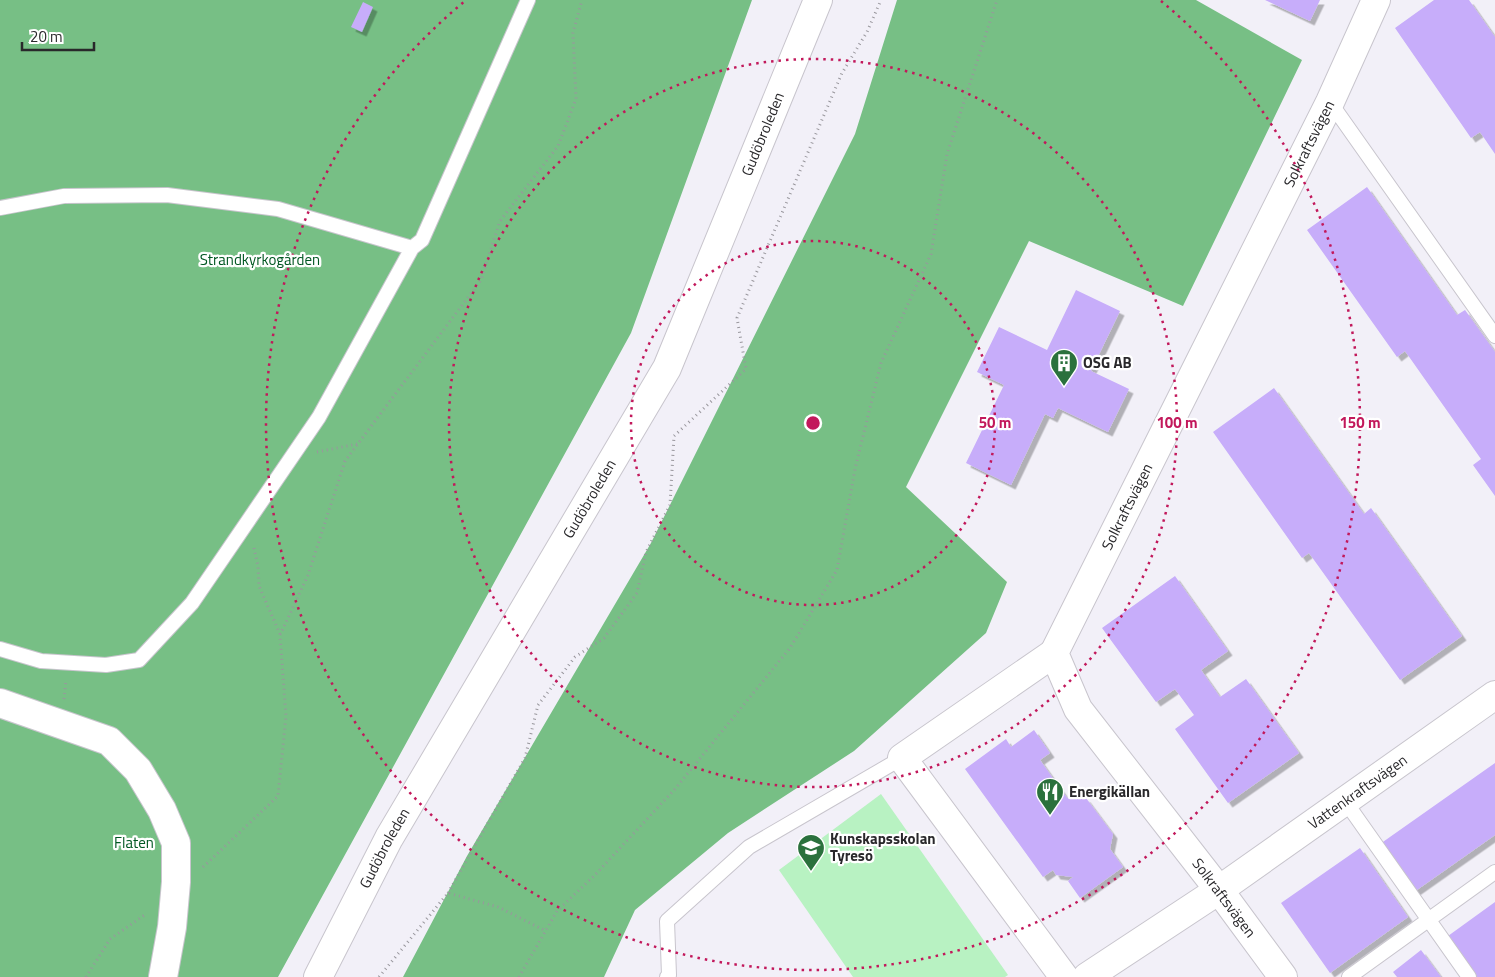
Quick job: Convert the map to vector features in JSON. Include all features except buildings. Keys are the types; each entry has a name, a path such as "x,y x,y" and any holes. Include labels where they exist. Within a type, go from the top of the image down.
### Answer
{"street":[{"name":"Gudöbroleden","path":"318,977 389,838 667,368 818,0"},
{"name":"Solkraftsvägen","path":"1283,977 1219,890 1078,709 1054,653 1330,102 1376,0"},
{"path":"1054,653 902,758 1064,977"},
{"name":"Vattenkraftsvägen","path":"1088,977 1219,890 1495,694"},
{"path":"0,703 109,741 138,770 162,810 176,843 175,894 164,977"}],"lane":[{"path":"0,649 41,661 106,665 139,660 192,603 319,417 412,248 422,240 528,0"},
{"path":"1330,102 1495,336"},
{"path":"0,208 64,196 167,195 278,209 412,248"},
{"path":"667,977 669,975 667,920 749,847 902,758"},
{"path":"1345,801 1468,977"},
{"path":"1349,977 1495,872"}],"path":[{"path":"280,635 308,575 345,461 481,280 500,221 558,146 576,99 573,33 582,0"},
{"path":"379,977 448,893 525,758 538,705 575,657 604,638 637,593 646,552 670,505 674,436 746,369 737,318 842,73 866,32 881,0"},
{"path":"519,977 557,911 594,876 675,789 790,648 837,570 855,469 881,363 930,254 947,154 997,0"},
{"path":"294,454 328,452 358,444"},
{"path":"86,977 110,939 175,894 278,796 286,716 280,635 259,586 258,566 247,522"},
{"path":"62,724 68,663"},
{"path":"448,893 498,907 546,931"}],"green space":[{"name":"Strandkyrkogården","path":"0,0 752,0 631,333 278,977 0,977"},
{"path":"897,0 1196,0 1302,60 1183,306 1029,241 906,487 1007,582 986,633 854,751 728,833 635,910 604,977 403,977 467,856 651,543 855,134"},
{"path":"881,794 1008,975 1005,977 853,977 779,870"}],"place":[{"name":"OSG AB","path":"1064,387"},
{"name":"Energikällan","path":"1050,816"},
{"name":"Kunskapsskolan Tyresö","path":"811,872"}],"park label":[{"name":"Flaten","path":"134,843"}]}
